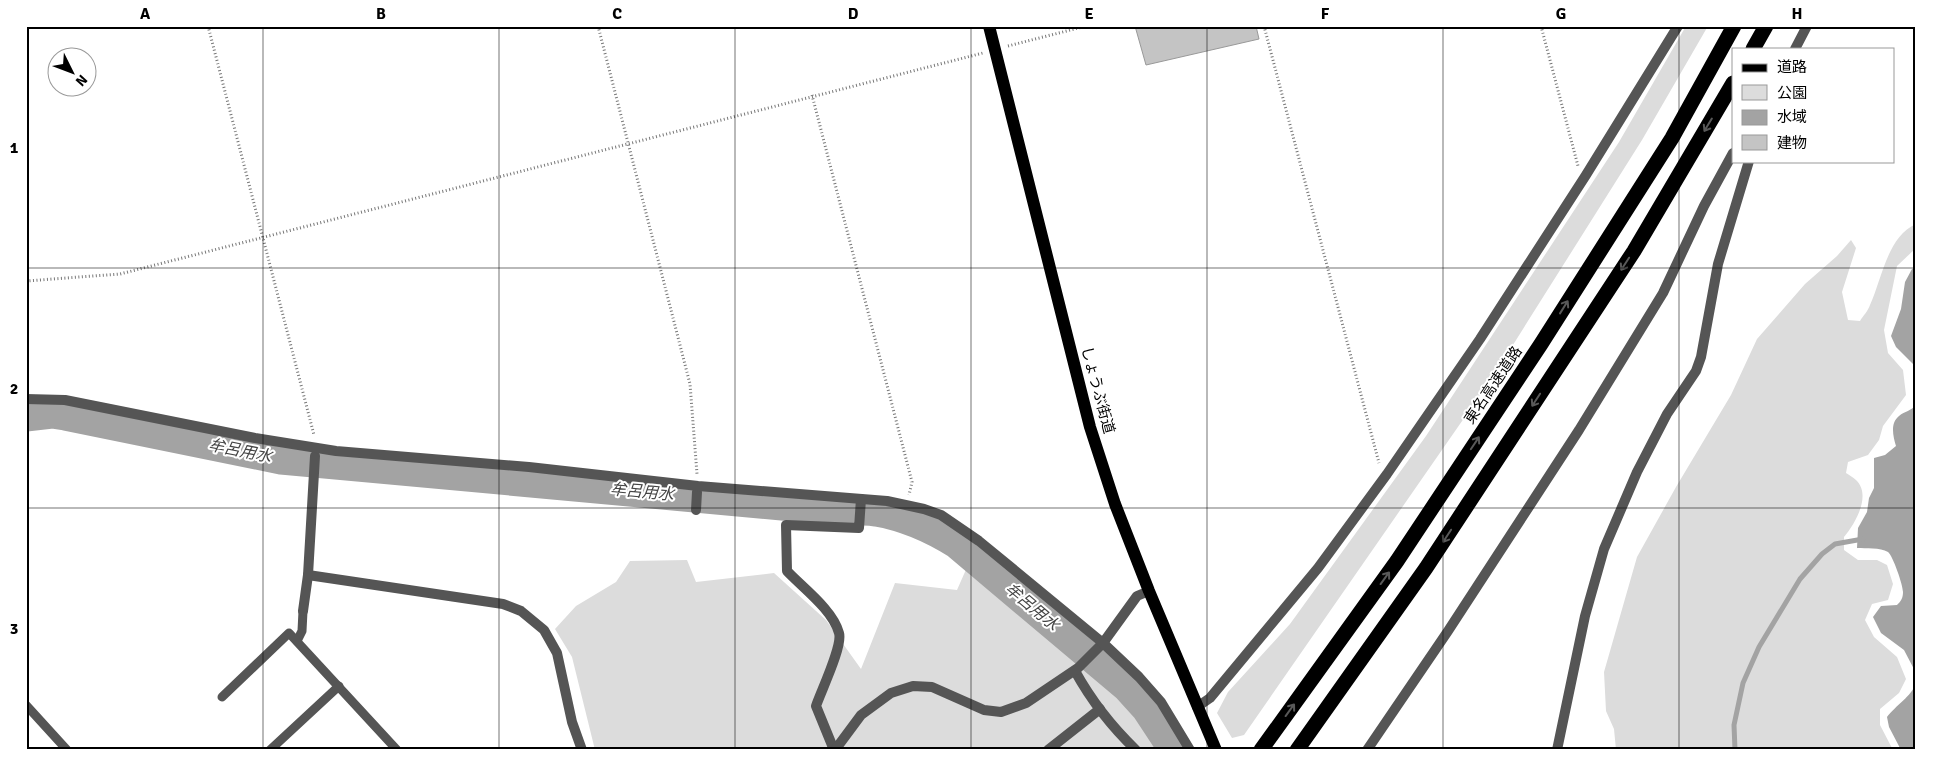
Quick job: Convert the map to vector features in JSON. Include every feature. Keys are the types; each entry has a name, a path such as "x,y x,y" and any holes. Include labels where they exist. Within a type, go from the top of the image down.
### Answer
{"highway":[{"name":"東名高速道路","path":"1261,750 1397,561 1541,344 1672,138 1734,26"},
{"path":"1754,48 1766,26"},
{"path":"1297,750 1437,552 1634,251 1732,85"}],"main road":[{"name":"しょうぶ街道","path":"989,26 1090,427 1115,504 1149,591 1216,750"}],"street":[{"path":"1197,707 1210,698 1318,568 1387,474 1480,339 1586,175 1678,26"},
{"path":"1796,48 1807,26"},
{"path":"1367,750 1584,422 1663,293 1704,206 1732,155"},
{"path":"1557,750 1585,616 1604,549 1637,472 1668,414 1696,371 1701,357 1718,264 1749,162"},
{"path":"26,399 65,400 316,452 529,467 698,489 906,505 941,515 958,525 1139,677 1161,702 1190,750"},
{"path":"303,611 308,575 316,452"},
{"path":"696,510 698,489"},
{"path":"834,750 816,706 836,655 840,634 827,612 787,571 786,525 859,528 861,502"},
{"path":"308,575 504,604 521,611 544,630 556,653 572,722 582,750"},
{"path":"834,750 861,715 891,694 913,686 932,687 984,710 1002,712 1026,703 1076,670 1101,646 1137,596 1149,591"},
{"path":"1076,670 1100,709 1120,735 1136,750"},
{"path":"1048,750 1100,709"}],"lane":[{"path":"297,641 302,631 303,611"},
{"path":"222,697 289,633 397,750"},
{"path":"270,750 339,686"},
{"path":"26,705 67,750"}],"path":[{"path":"208,26 315,437 316,452"},
{"path":"598,26 690,384 698,489"},
{"path":"26,281 120,274 1086,26"},
{"path":"1264,26 1380,467 1387,474"},
{"path":"1541,26 1579,170 1586,175"},
{"path":"812,95 912,482 906,505"}],"green space":[{"path":"1686,26 1708,26 1642,140 1494,375 1244,735 1232,738 1217,713 1228,692 1290,624 1426,436 1619,142"},
{"path":"1916,224 1916,248 1897,266 1884,330 1888,353 1903,370 1906,395 1883,426 1879,440 1868,455 1848,462 1846,473 1861,486 1862,501 1853,525 1844,537 1844,550 1858,560 1877,560 1887,565 1893,584 1888,600 1872,604 1865,620 1874,637 1897,657 1906,679 1899,693 1880,709 1880,725 1893,750 1616,750 1614,729 1606,711 1604,672 1637,557 1731,395 1757,339 1805,284 1837,256 1851,240 1856,248 1842,292 1848,320 1860,321 1869,307 1892,248 1906,230"},
{"path":"687,560 696,582 774,573 826,620 861,669 895,583 957,590 968,565 1076,658 1127,707 1165,750 627,750 622,747 617,750 595,750 572,657 555,629 576,606 616,582 630,561"}],"water":[{"path":"1916,268 1916,367 1896,347 1891,336 1901,309 1905,282 1912,269"},
{"path":"1916,405 1916,673 1904,650 1881,633 1873,617 1881,606 1897,605 1902,598 1901,583 1892,559 1885,550 1857,548 1858,528 1867,512 1869,498 1874,488 1874,458 1885,455 1896,446 1893,434 1894,422 1899,416"},
{"path":"1916,683 1916,750 1901,750 1889,727 1887,717 1907,697"}],"building":[{"path":"1135,26 1256,26 1259,39 1146,65"}],"waterway":[{"name":"牟呂用水","path":"26,417 52,414 65,416 281,460 825,510 870,511 908,520 956,544 1127,688 1146,709 1173,750"},
{"path":"1735,750 1734,725 1743,683 1759,647 1800,579 1822,554 1835,544 1863,539"}]}
